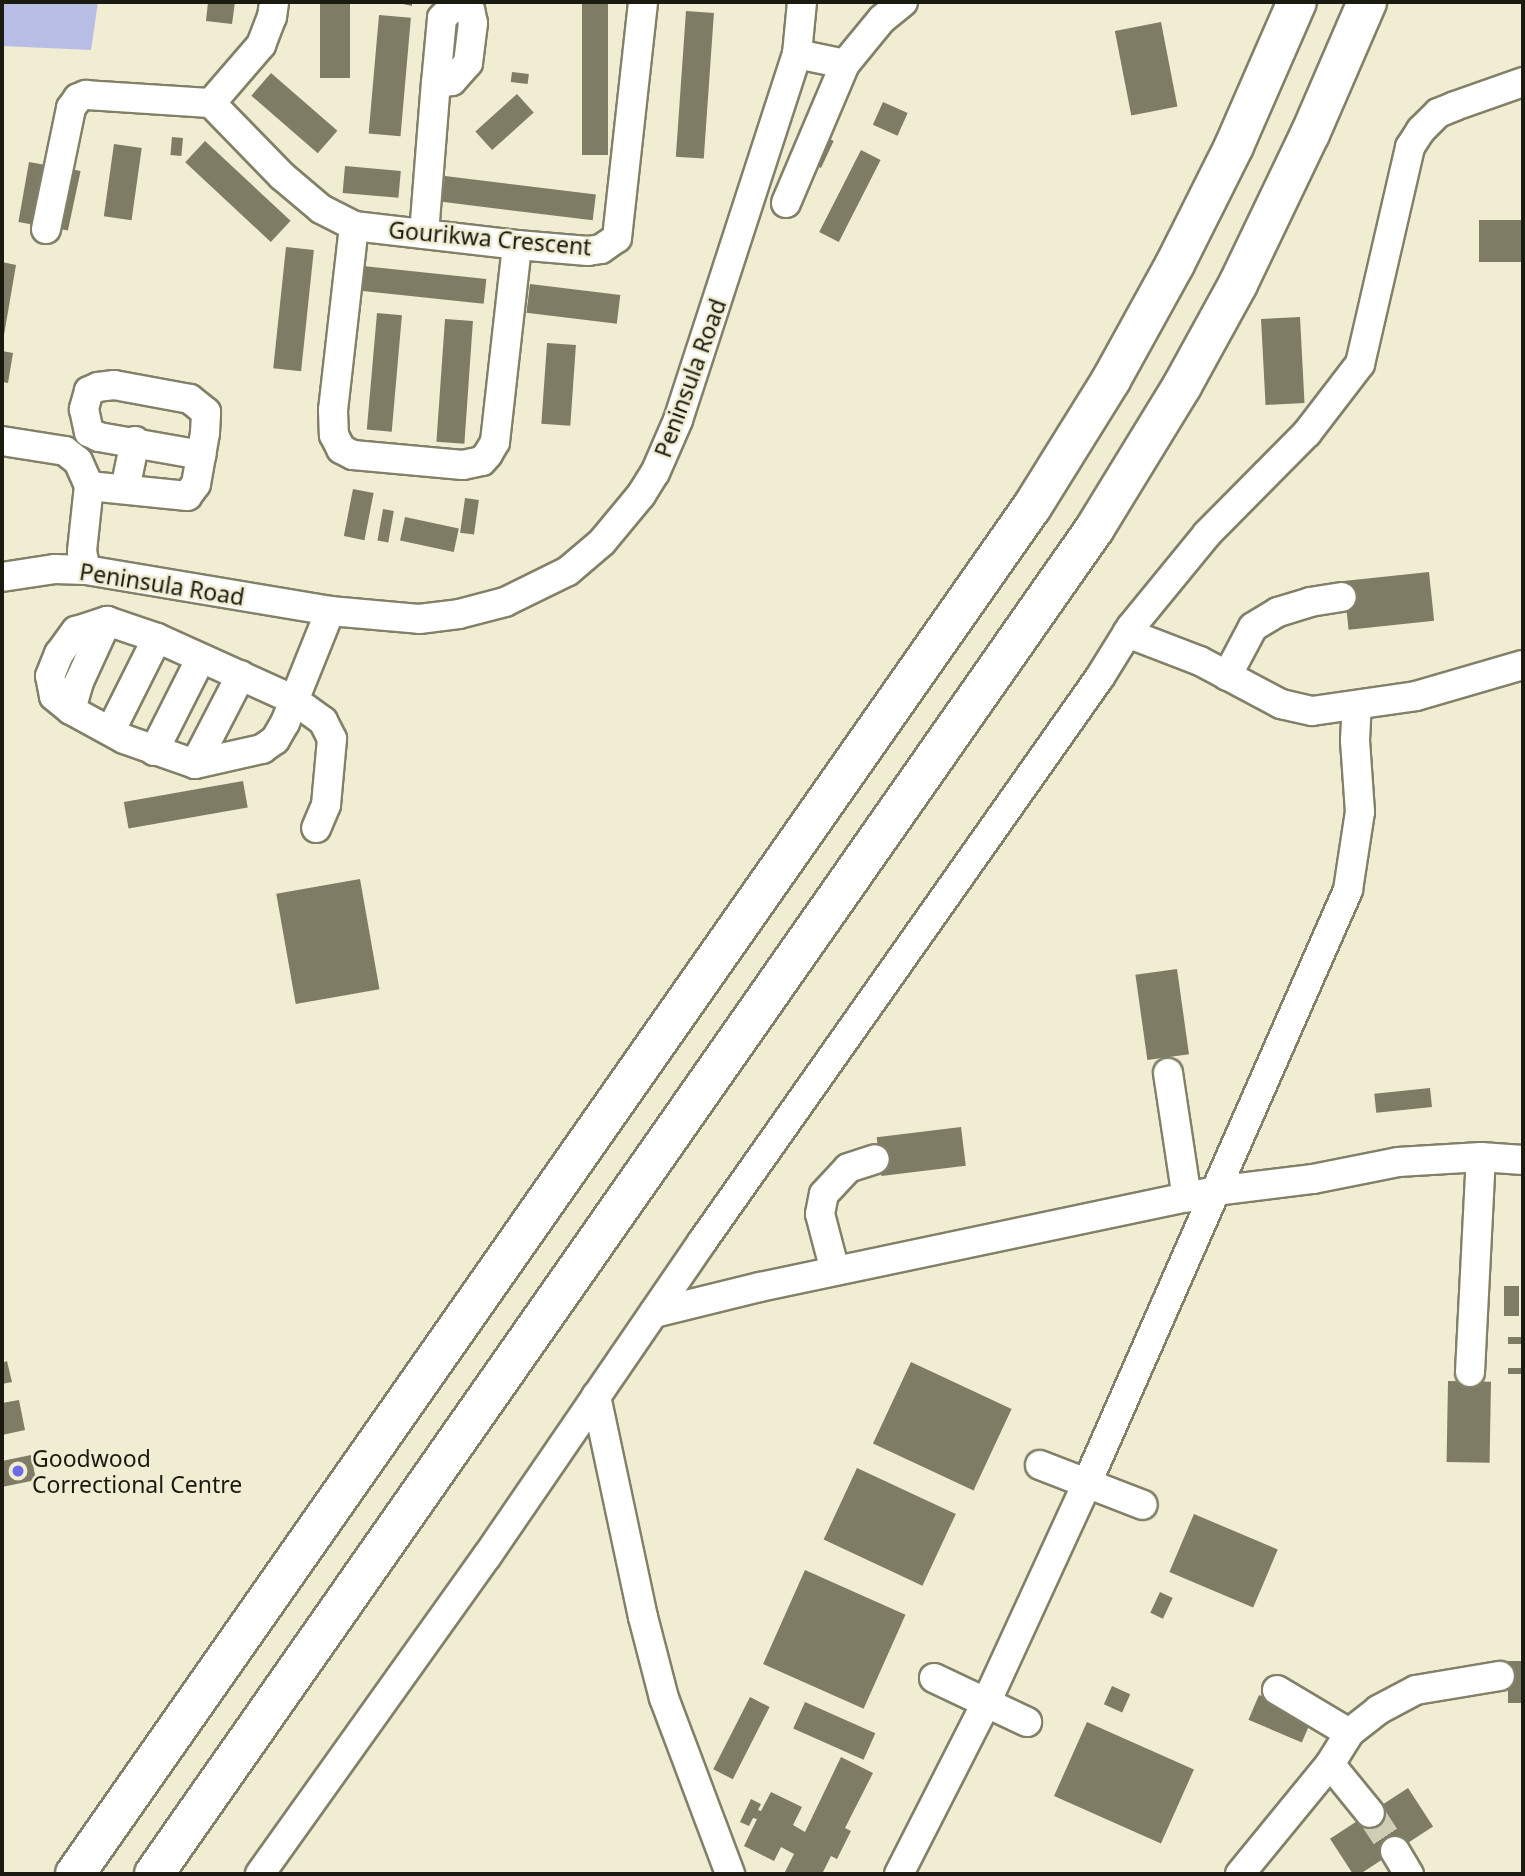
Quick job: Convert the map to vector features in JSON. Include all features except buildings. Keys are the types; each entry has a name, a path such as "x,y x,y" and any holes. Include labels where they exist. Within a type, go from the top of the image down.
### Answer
{"highway":[{"path":"75,1874 1041,493 1111,380 1175,264 1248,116 1297,2"},
{"path":"154,1874 1049,597 1113,500 1182,386 1253,254 1317,119 1367,2"},
{"path":"56,1874 284,1572"},
{"path":"169,1874 270,1709"}],"street":[{"path":"46,229 71,108 78,98 86,95 211,103 261,45 272,17 274,2"},
{"name":"Gourikwa Crescent","path":"211,103 282,176 321,209 354,226 588,251 608,246 617,238 643,2"},
{"name":"Peninsula Road","path":"2,577 55,569 86,570 330,611 419,618 481,610 526,594 568,571 619,523 656,472 678,420 797,54 802,2"},
{"path":"786,203 845,64 882,19 903,2"},
{"path":"797,54 845,64"},
{"path":"260,1874 388,1697 1100,677 1127,633 1207,534 1307,433 1360,364 1369,338 1410,147 1421,130 1446,110 1523,82"},
{"path":"424,234 436,83"},
{"path":"354,226 333,410 334,435 341,449 353,455 464,465 482,461 488,454 495,442 517,245"},
{"path":"89,486 155,495 187,496 196,484 201,455 206,412 200,404 190,399 114,385 89,391 84,409 89,432 99,437 135,441 201,455"},
{"path":"2,441 65,451 78,461 89,486 82,551 86,570"},
{"path":"124,489 135,441"},
{"path":"1227,676 1253,627 1288,609 1342,597"},
{"path":"316,828 326,805 332,739 323,721 293,700 157,638 107,621 79,682 71,710 154,751 195,764 262,749 275,740 293,700 330,611"},
{"path":"1127,633 1200,661 1281,704 1312,711 1357,707 1416,696 1523,665"},
{"path":"111,730 157,638"},
{"path":"154,751 201,658"},
{"path":"195,764 241,675"},
{"path":"899,1874 986,1703 1087,1483 1348,890 1360,812 1355,740 1357,707"},
{"path":"1168,1073 1187,1198"},
{"path":"654,1313 835,1271 1215,1191 1313,1179 1398,1162 1481,1157 1523,1160"},
{"path":"1470,1372 1481,1157"},
{"path":"835,1271 820,1214 824,1194 848,1168 875,1159"},
{"path":"596,1396 643,1617 664,1698 730,1874"},
{"path":"1040,1465 1143,1505"},
{"path":"1240,1874 1330,1764 1349,1733 1391,1701 1416,1690 1500,1676"},
{"path":"934,1678 1027,1722"},
{"path":"1277,1690 1349,1733"},
{"path":"1330,1764 1370,1813"}],"shaded area":[{"path":"2,2 98,2 91,50 2,46"}],"tunnel":[{"path":"1370,1813 1395,1851"}],"place":[{"name":"Goodwood Correctional Centre","path":"18,1471"}]}
